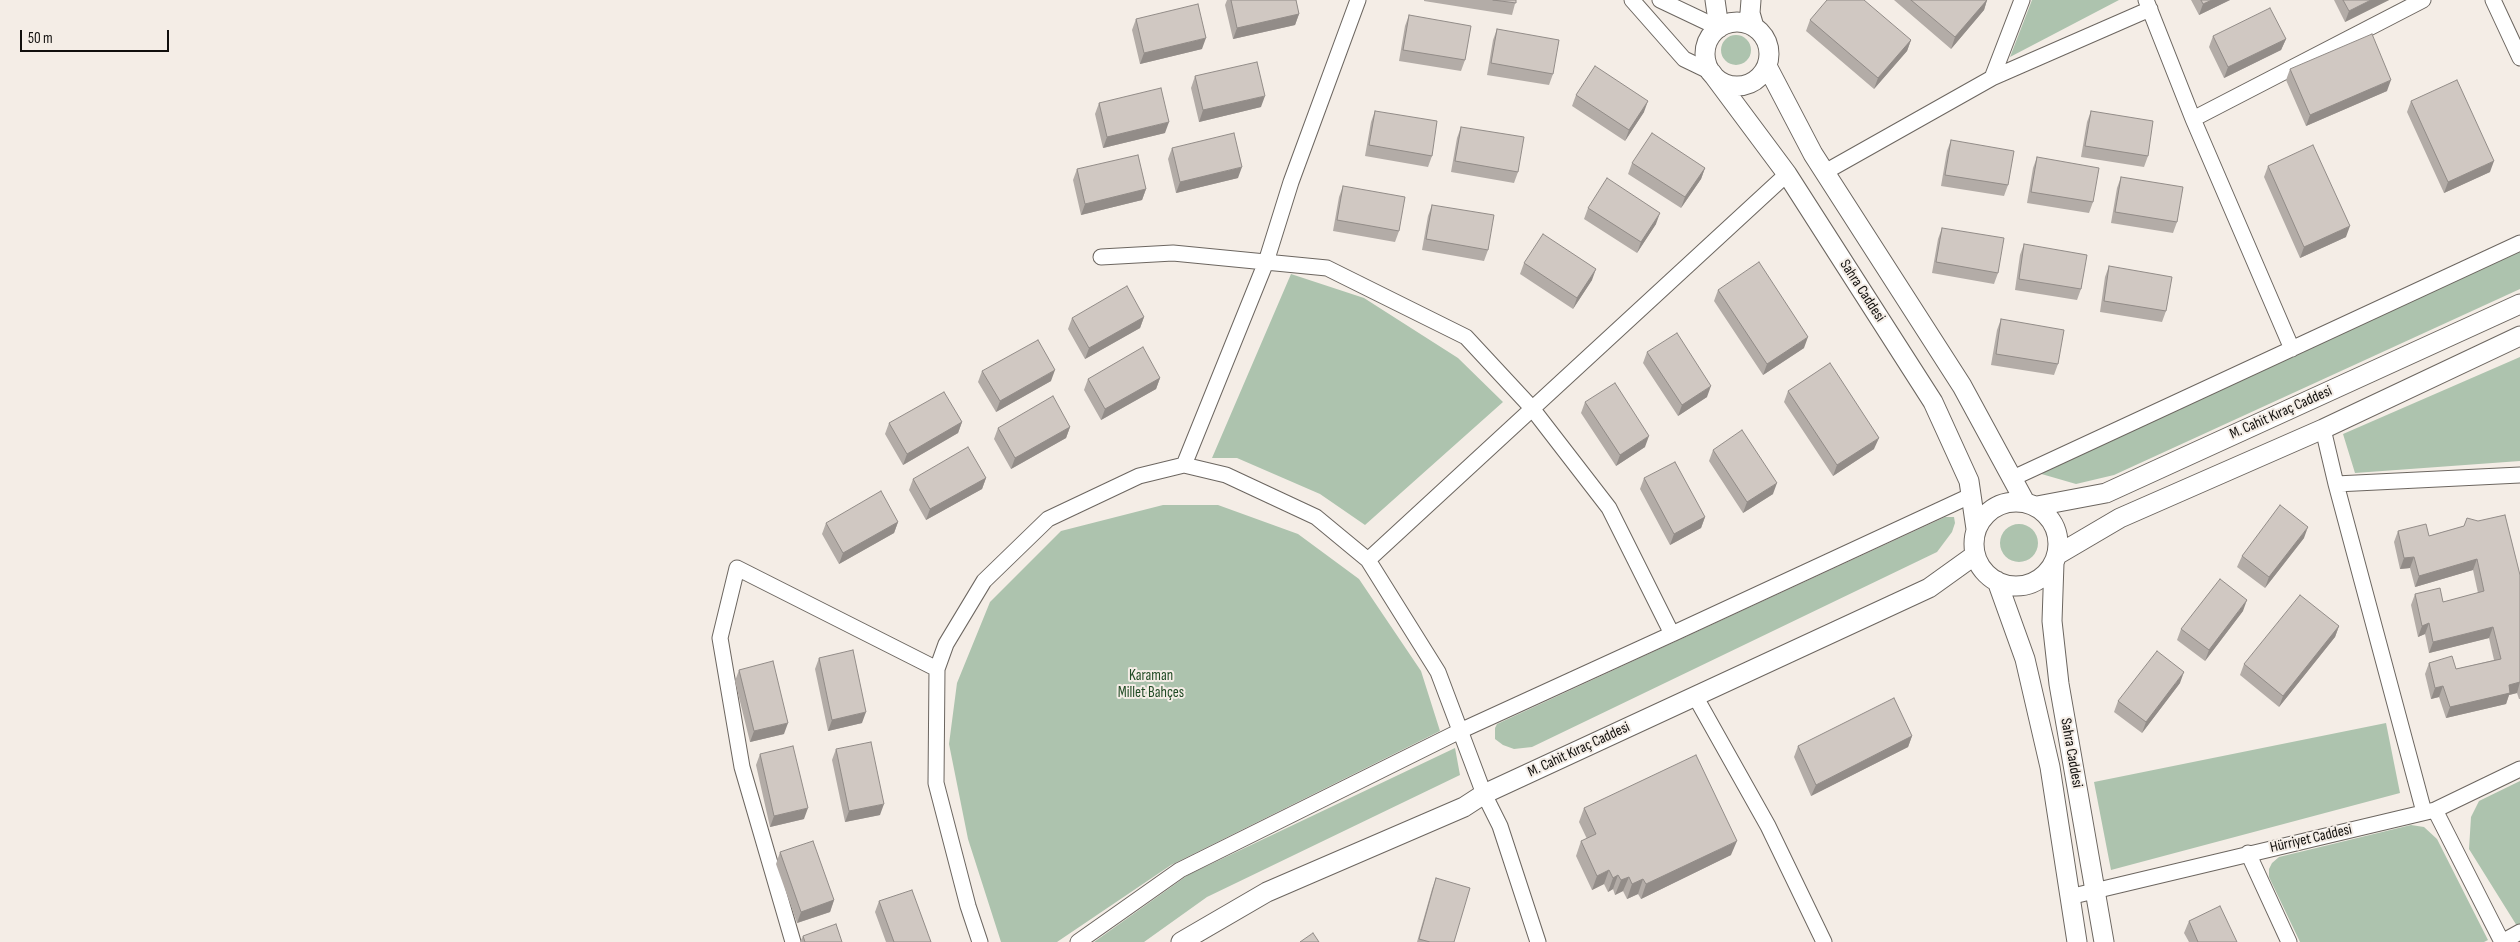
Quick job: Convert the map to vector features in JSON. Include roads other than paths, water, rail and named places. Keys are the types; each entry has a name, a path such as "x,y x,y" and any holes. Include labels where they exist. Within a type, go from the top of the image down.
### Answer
{"street":[{"path":"1184,465 1266,262 1291,182 1358,0"},
{"path":"1632,0 1684,59 1711,72 1726,84 1745,85 1754,81 1767,66 1768,44 1762,34 1754,27 1736,22 1718,28 1660,0"},
{"path":"1715,0 1718,28"},
{"path":"1751,0 1750,13 1754,27"},
{"path":"1992,78 2022,0"},
{"path":"2193,119 2423,0"},
{"path":"2493,0 2520,58"},
{"path":"1825,172 1992,78 2148,4 2193,119 2292,349"},
{"name":"Sahra Caddesi","path":"1718,28 1712,35 1705,54 1711,72 1787,174 1933,402 1969,481 1976,529"},
{"path":"1767,66 1825,172 1962,386 2013,478 2031,504 2048,515 2055,525 2058,538 2055,559 2046,574 2029,584 2009,586 1987,575 1975,555 1976,529 1982,518 1996,507 2013,501 2031,504"},
{"path":"1368,560 1531,407 1787,174"},
{"path":"2013,478 2520,243"},
{"path":"1101,257 1173,253 1326,268 1466,337 1531,407 1609,508 1672,634"},
{"name":"M. Cahit Kıraç Caddesi","path":"2031,504 2106,493 2520,304"},
{"name":"M. Cahit Kıraç Caddesi","path":"2055,559 2120,518 2323,429 2520,336"},
{"path":"2323,429 2336,484 2429,811 2502,942 2520,932"},
{"path":"980,942 968,906 936,783 937,669 946,644 984,580 1048,519 1139,476 1184,465 1226,475 1316,518 1368,560 1438,672 1484,794 1500,826 1538,942"},
{"path":"2336,484 2520,474"},
{"path":"1078,942 1180,870 1460,731 1972,496"},
{"name":"M. Cahit Kıraç Caddesi","path":"1182,942 1267,892 1464,807 1484,794 1929,588 1975,555"},
{"name":"Sahra Caddesi","path":"2055,559 2052,621 2059,684 2104,942"},
{"path":"793,942 742,767 720,638 736,568 937,669"},
{"name":"Sahra Caddesi","path":"1997,581 2025,660 2050,767 2077,942"},
{"path":"1695,696 1768,826 1824,942"},
{"name":"Hürriyet Caddesi","path":"2070,897 2429,811 2520,769"},
{"path":"2248,853 2289,942"}],"park label":[{"name":"Karaman Millet Bahçes","path":"1151,684"}]}
